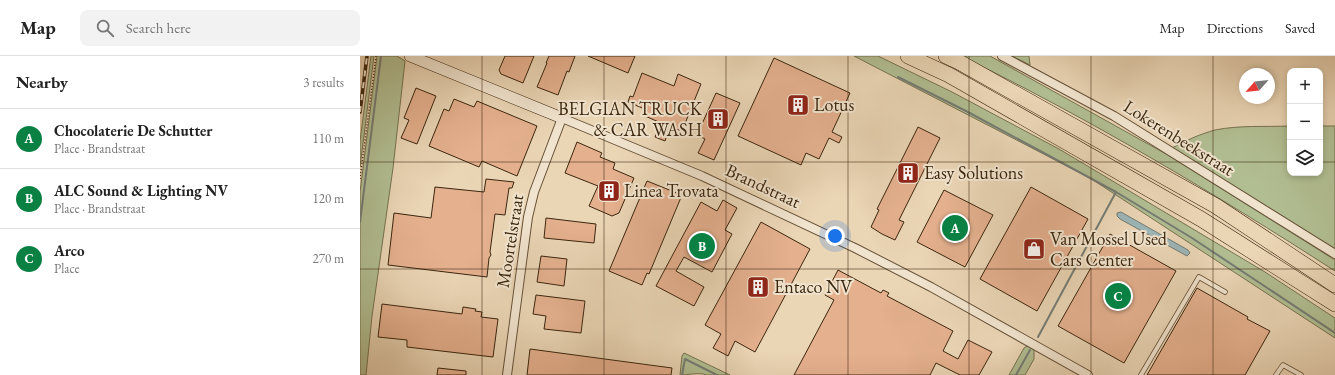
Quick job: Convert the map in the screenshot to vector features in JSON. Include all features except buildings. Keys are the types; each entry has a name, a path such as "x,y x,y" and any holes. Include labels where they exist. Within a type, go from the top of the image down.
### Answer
{"highway":[{"path":"908,56 949,75 1201,218 1335,304"},
{"path":"946,56 1216,206 1335,285"}],"street":[{"name":"Brandstraat","path":"410,56 702,176 855,248 931,287 1088,375"},
{"name":"Lokerenbeekstraat","path":"1002,56 1114,116 1335,254"},
{"name":"Moortelstraat","path":"507,375 528,217 534,192 562,118"}],"lane":[{"path":"1141,375 1199,277 1225,292"},
{"path":"1276,375 1283,365 1301,375"}],"path":[{"path":"360,179 376,56"}],"green space":[{"path":"371,56 374,56 360,167 360,141"},
{"path":"377,56 397,56 405,61 393,168 372,316 366,375 360,375 360,192"},
{"path":"854,56 878,56 952,92 1059,149 1265,272 1335,318 1335,338 1090,178"},
{"path":"961,56 990,56 1166,154 1335,260 1335,271 1198,185 1057,105"},
{"path":"1012,56 1029,56 1030,65"},
{"path":"1287,126 1287,176 1323,176 1323,126 1335,126 1335,250 1172,148 1215,130 1243,127"},
{"path":"1027,346 1034,350 1034,359 1025,375 1009,375 1024,348"},
{"path":"684,353 730,375 680,375 682,356"}],"water":[{"path":"1121,212 1188,250 1190,253 1187,256 1120,219 1117,216 1117,213"}],"waterway":[{"path":"360,222 381,56"},
{"path":"898,77 966,111 1116,192"},
{"path":"1038,337 1116,192 1192,238 1335,333"},
{"path":"1016,375 1030,350"},
{"path":"682,375 685,359 717,375"}],"railway":[{"path":"360,112 367,56"}],"place":[{"name":"Lotus","path":"798,105"},
{"name":"BELGIAN TRUCK & CAR WASH","path":"718,119"},
{"name":"Easy Solutions","path":"908,173"},
{"name":"Linea Trovata","path":"609,191"},
{"name":"Chocolaterie De Schutter","path":"955,228"},
{"name":"ALC Sound & Lighting NV","path":"702,246"},
{"name":"Van Mossel Used Cars Center","path":"1034,249"},
{"name":"Entaco NV","path":"758,287"},
{"name":"Arco","path":"1118,296"}]}
